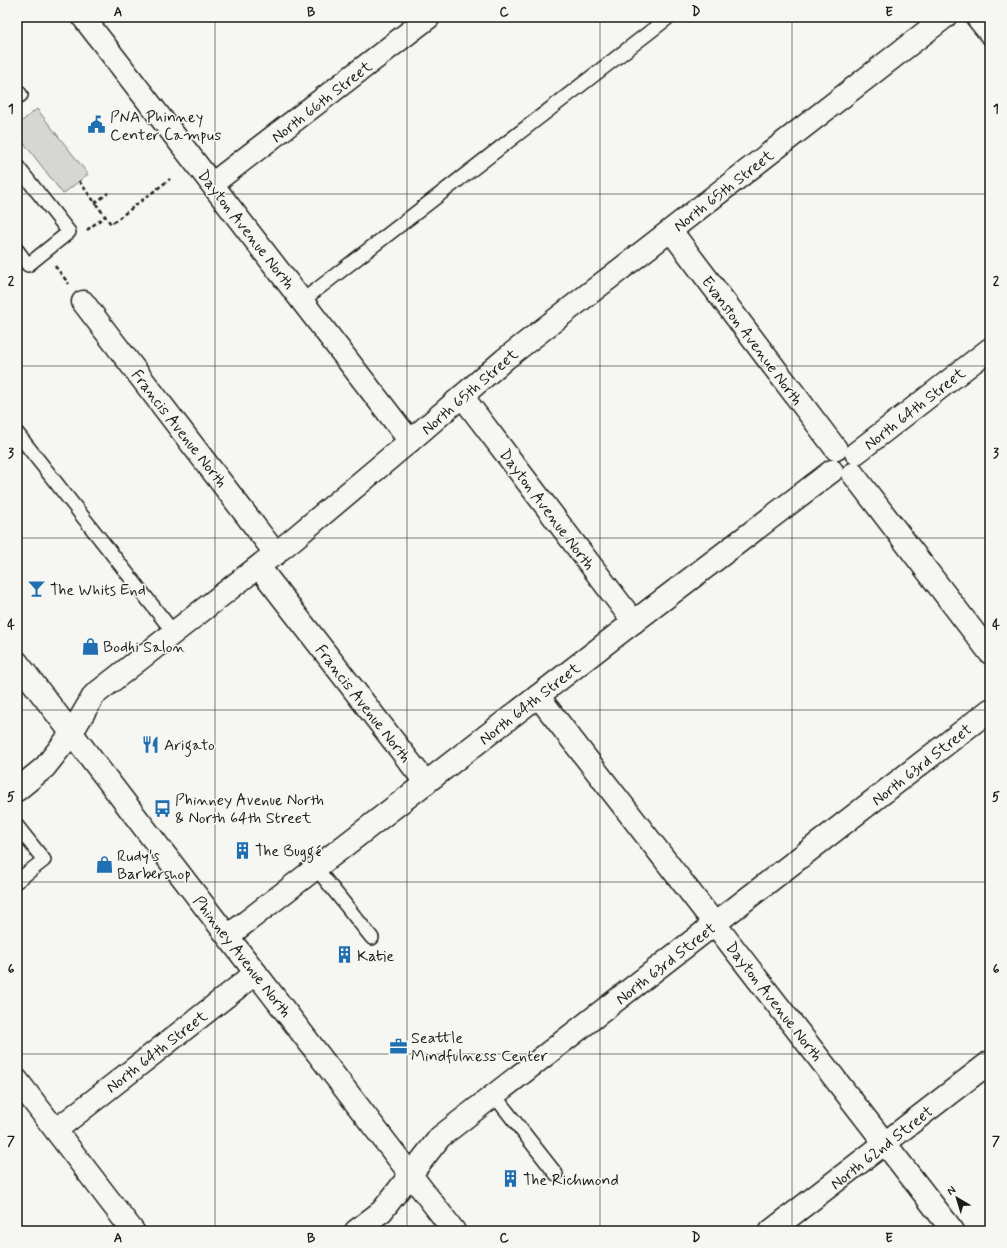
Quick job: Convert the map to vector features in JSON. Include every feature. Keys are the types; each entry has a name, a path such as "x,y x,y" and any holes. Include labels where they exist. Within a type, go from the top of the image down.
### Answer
{"street":[{"name":"Dayton Avenue North","path":"83,17 410,441"},
{"name":"North 66th Street","path":"212,184 429,17"},
{"name":"North 65th Street","path":"17,790 45,767 71,734 94,695 276,554 410,441 505,358 945,17"},
{"path":"977,17 990,33"},
{"name":"Evanston Avenue North","path":"670,231 848,459 990,653"},
{"name":"Francis Avenue North","path":"77,294 276,554"},
{"name":"North 64th Street","path":"228,936 832,471 829,465 830,456 848,459 990,349"},
{"name":"Dayton Avenue North","path":"462,396 634,622"},
{"name":"Francis Avenue North","path":"259,567 426,783"},
{"name":"Phinney Avenue North","path":"17,662 454,1231"},
{"name":"Dayton Avenue North","path":"538,696 954,1231"},
{"name":"North 63rd Street","path":"356,1231 382,1211 440,1137 990,710"},
{"name":"North 64th Street","path":"56,1130 256,973"},
{"name":"North 62nd Street","path":"771,1231 990,1062"},
{"path":"17,1080 133,1231"}],"lane":[{"path":"302,301 668,17"},
{"path":"17,90 21,95 17,98"},
{"path":"17,166 69,232 28,264 17,250"},
{"path":"17,433 174,633"},
{"path":"17,826 44,860 17,881"},
{"path":"316,868 372,938"},
{"path":"494,1095 556,1174"}],"path":[{"path":"128,212 170,179"},
{"path":"79,181 105,216"},
{"path":"95,203 108,193"},
{"path":"59,272 77,294"}],"shaded area":[{"path":"37,109 88,174 63,194 17,134 17,125"}],"place":[{"name":"PNA Phinney Center Campus","path":"97,125"},
{"name":"The Whits End","path":"37,589"},
{"name":"Bodhi Salon","path":"90,646"},
{"name":"Arigato","path":"151,744"},
{"name":"Phinney Avenue North & North 64th Street","path":"162,808"},
{"name":"The Buggé","path":"242,850"},
{"name":"Rudy's Barbershop","path":"104,864"},
{"name":"Katie","path":"344,955"},
{"name":"Seattle Mindfulness Center","path":"398,1046"},
{"name":"The Richmond","path":"510,1179"}]}
